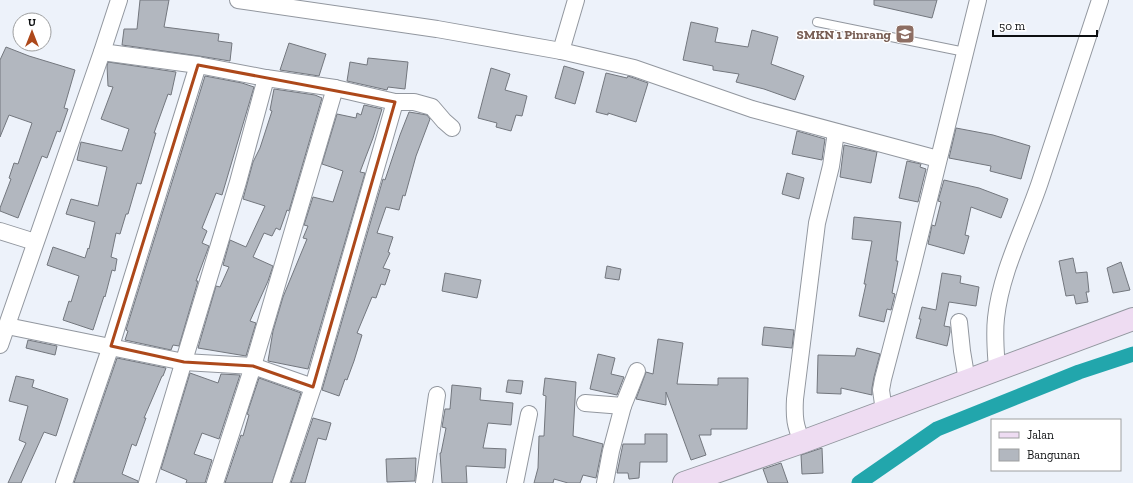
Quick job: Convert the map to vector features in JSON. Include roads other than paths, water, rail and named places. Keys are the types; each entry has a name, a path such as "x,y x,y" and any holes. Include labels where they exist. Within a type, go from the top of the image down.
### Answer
{"street":[{"path":"0,345 119,0"},
{"path":"238,0 437,29 561,51 634,68 752,109 938,159"},
{"path":"561,51 576,0"},
{"path":"884,411 881,390 883,379 978,0"},
{"path":"997,370 995,348 996,319 1002,287 1008,266 1039,184 1100,0"},
{"path":"102,52 198,65 266,78 336,88 395,102 414,102 432,107 452,128"},
{"path":"64,483 111,346 198,65"},
{"path":"147,483 238,182 266,78"},
{"path":"215,483 253,366 336,88"},
{"path":"281,483 313,387 395,102"},
{"path":"802,442 795,424 794,413 817,223 831,166 836,132"},
{"path":"0,231 35,242"},
{"path":"684,483 802,442 1133,319"},
{"path":"959,322 967,381"},
{"path":"7,326 184,362 253,366 313,387"},
{"path":"605,483 611,451 623,406 637,371"},
{"path":"424,483 437,395"},
{"path":"584,403 623,406"},
{"path":"515,483 529,414"}],"lane":[{"path":"817,22 965,52"}],"waterway":[{"path":"859,483 937,429 1079,372 1133,354"}],"place":[{"name":"SMKN 1 Pinrang","path":"905,34"}]}
